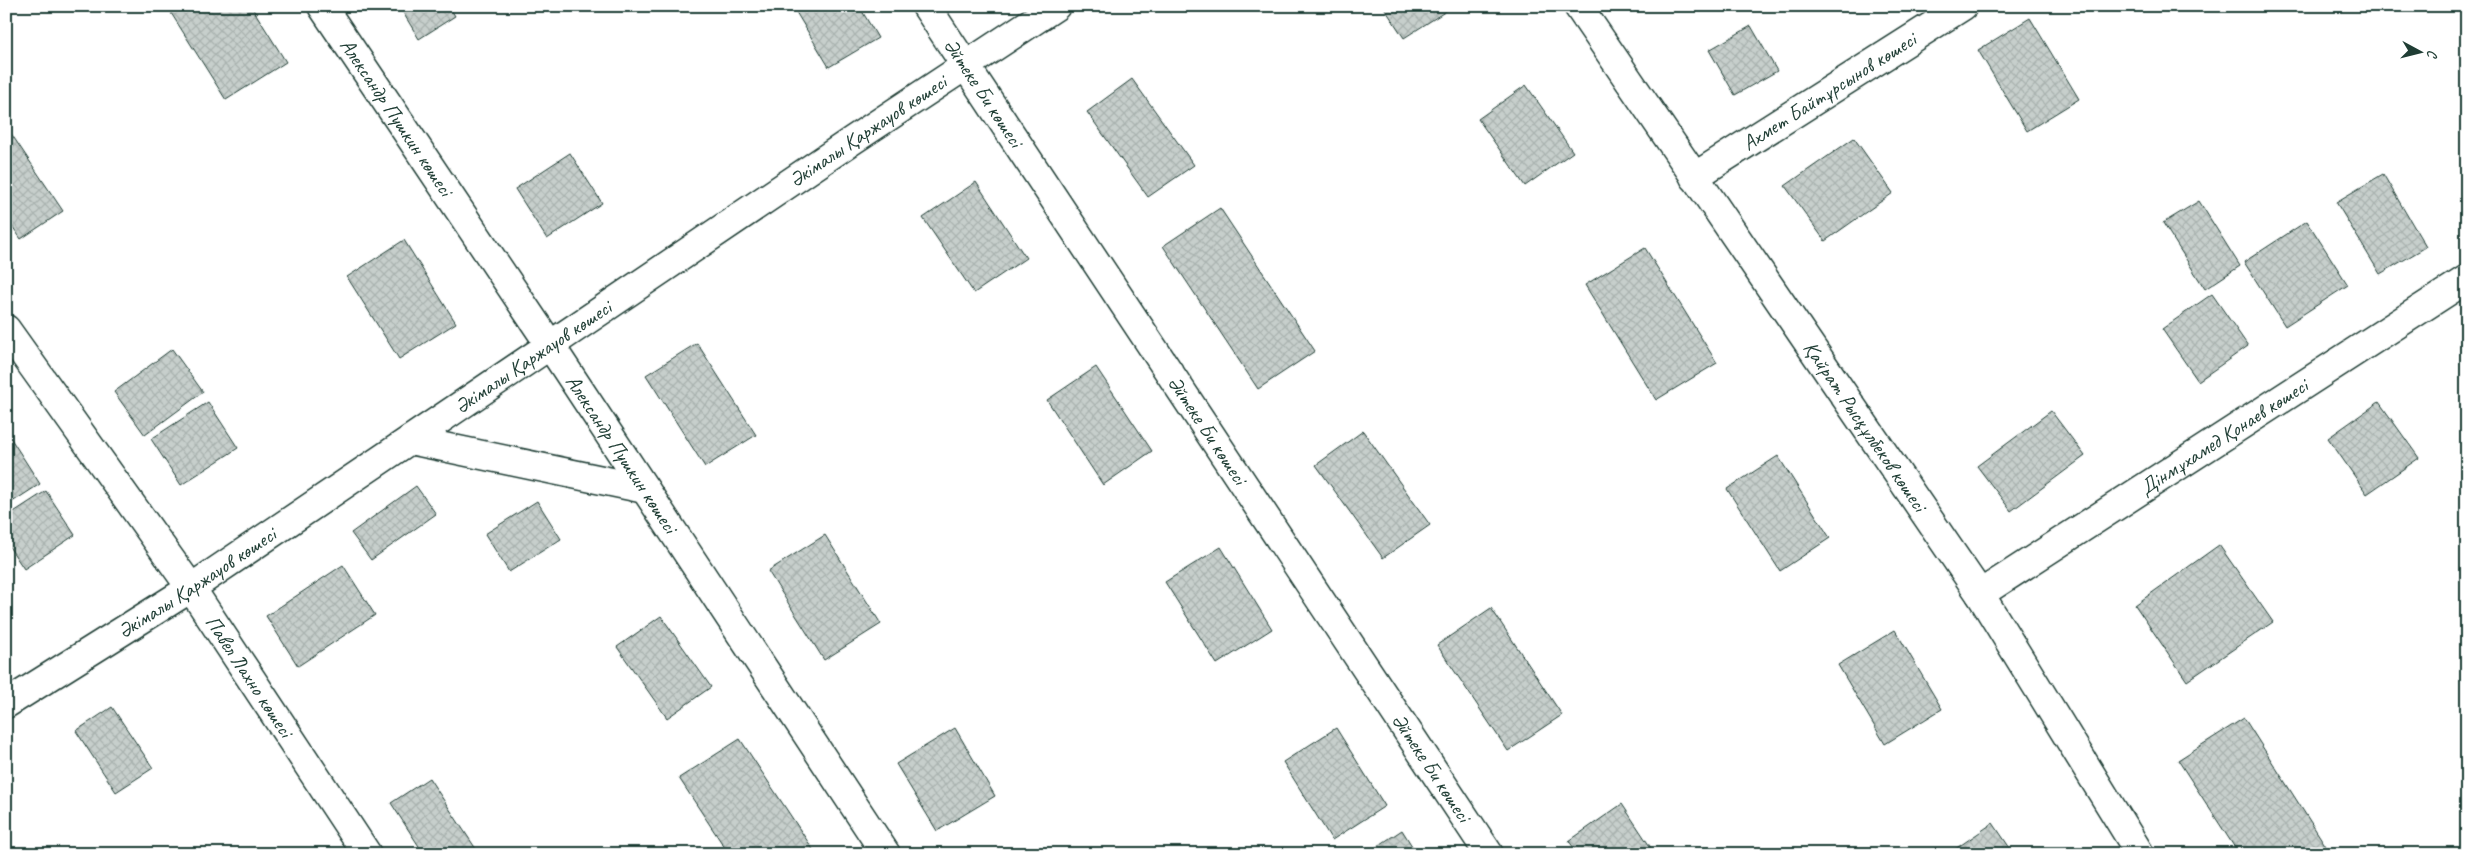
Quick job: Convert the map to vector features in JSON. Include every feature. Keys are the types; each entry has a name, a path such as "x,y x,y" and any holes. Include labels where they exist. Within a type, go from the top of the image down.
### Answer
{"street":[{"name":"Александр Пушкин көшесі","path":"322,6 550,345 886,854"},
{"name":"Әйтеке Би көшесі","path":"926,6 1489,854"},
{"name":"Әкімалы Қаржауов көшесі","path":"6,704 191,588 1056,6"},
{"name":"Қайрат Рысқұлбеков көшесі","path":"1578,6 1980,594 2140,854"},
{"name":"Ахмет Байтұрсынов көшесі","path":"1694,177 1963,6"},
{"name":"Дінмұхамед Қонаев көшесі","path":"1980,594 2467,279"},
{"name":"Павел Лахно көшесі","path":"6,329 191,588 367,854"},
{"path":"410,440 645,489"}],"building":[{"path":"182,6 251,6 286,62 226,100 171,13"},
{"path":"399,6 449,6 455,16 419,39"},
{"path":"859,6 878,38 829,67 793,7"},
{"path":"1383,6 1454,6 1404,38"},
{"path":"2030,18 2079,99 2027,131 1978,50"},
{"path":"1751,26 1777,71 1735,95 1709,50"},
{"path":"1132,79 1194,165 1148,197 1087,112"},
{"path":"1526,85 1573,152 1525,186 1478,119"},
{"path":"10,132 63,211 21,239 6,217 6,134"},
{"path":"1854,138 1893,193 1825,241 1785,186"},
{"path":"570,153 602,203 547,239 515,189"},
{"path":"2383,174 2426,247 2380,274 2336,202"},
{"path":"976,182 1026,258 974,293 923,218"},
{"path":"2199,201 2240,266 2205,289 2163,223"},
{"path":"1220,208 1315,351 1258,389 1163,246"},
{"path":"2307,221 2348,285 2285,326 2244,262"},
{"path":"404,240 456,323 399,359 347,277"},
{"path":"1645,248 1717,363 1656,400 1585,285"},
{"path":"2212,294 2248,346 2198,381 2162,329"},
{"path":"697,343 756,435 705,467 646,375"},
{"path":"172,349 203,392 145,435 114,392"},
{"path":"1096,367 1152,451 1103,485 1047,400"},
{"path":"208,402 238,448 181,485 151,439"},
{"path":"2379,402 2419,458 2367,494 2328,438"},
{"path":"2051,411 2085,456 2011,511 1977,466"},
{"path":"6,431 40,484 6,506"},
{"path":"1363,431 1430,525 1383,558 1316,465"},
{"path":"1778,456 1830,538 1780,571 1727,489"},
{"path":"416,486 436,514 371,560 351,533"},
{"path":"46,491 75,535 24,569 6,542 6,517"},
{"path":"537,501 561,539 509,572 485,534"},
{"path":"825,535 881,624 824,660 768,571"},
{"path":"2219,545 2273,622 2187,681 2135,605"},
{"path":"1221,547 1272,629 1217,664 1165,582"},
{"path":"343,565 375,615 298,666 266,616"},
{"path":"1491,608 1562,715 1508,751 1437,645"},
{"path":"661,616 711,687 667,718 617,647"},
{"path":"1895,630 1942,709 1885,744 1838,665"},
{"path":"112,707 153,768 116,792 76,731"},
{"path":"2244,718 2331,854 2239,854 2178,760"},
{"path":"955,728 995,796 937,831 896,764"},
{"path":"1336,728 1385,806 1332,840 1283,762"},
{"path":"740,739 816,854 729,854 679,778"},
{"path":"429,778 476,849 469,854 424,854 391,803"},
{"path":"1622,804 1655,854 1578,854 1569,841"},
{"path":"1993,823 2014,854 1948,854"},
{"path":"1402,830 1417,854 1366,854"}]}
